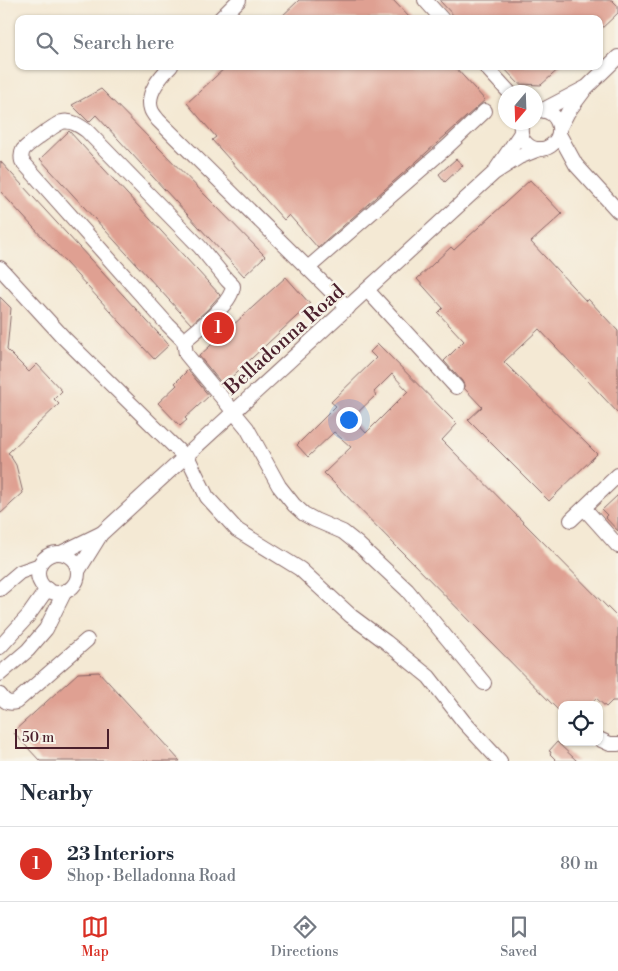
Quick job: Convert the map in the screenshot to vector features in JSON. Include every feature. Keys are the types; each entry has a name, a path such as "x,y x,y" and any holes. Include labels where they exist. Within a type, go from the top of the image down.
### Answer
{"street":[{"path":"224,15 239,0"},
{"path":"425,0 438,15"},
{"name":"Belladonna Road","path":"0,674 28,650 46,629 65,591 75,583 78,571 101,534 494,173 519,157 552,145 568,112 586,88 618,57"},
{"path":"167,70 160,77 151,94 150,103 152,111 158,120 348,308"},
{"path":"489,70 503,85"},
{"name":"Belladonna Road","path":"543,107 586,88"},
{"path":"308,268 485,111"},
{"name":"Belladonna Road","path":"543,111 549,112 558,121 559,131"},
{"path":"184,342 224,305 233,290 233,286 200,247 88,131 72,122 62,122 28,144 21,155 26,167 184,342 186,354 247,428 278,486 294,505 304,514 343,532 358,544 407,590 484,683"},
{"name":"Belladonna Road","path":"494,173 520,130"},
{"name":"Belladonna Road","path":"521,130 523,139 527,144 533,148 542,149"},
{"path":"559,131 576,165 618,211"},
{"path":"542,149 576,165"},
{"path":"0,268 64,338 190,462 207,496 237,530 300,569 351,616 429,677 464,722 500,761"},
{"path":"367,290 456,387"},
{"path":"571,520 618,475"},
{"path":"584,508 618,546"},
{"name":"Belladonna Road","path":"0,589 20,572 40,565 48,556 61,553 101,534"},
{"path":"61,553 72,559 78,571"},
{"path":"40,565 38,572 42,584 52,592 65,591"},
{"path":"0,647 28,616 47,588"},
{"path":"0,696 11,704 16,702 87,640"},
{"path":"603,741 610,744 618,744"}],"building":[{"path":"299,0 393,0 407,15 283,15"},
{"path":"439,0 612,0 618,6 618,13 603,27 603,15 453,15"},
{"path":"223,70 458,70 485,100 318,248 289,215 284,220 212,140 216,137 187,103"},
{"path":"506,70 558,70 541,85 519,84"},
{"path":"101,89 265,256 244,276 96,115 89,122 72,105"},
{"path":"69,131 220,295 191,324 40,159"},
{"path":"456,159 463,165 445,182 439,174"},
{"path":"0,161 169,345 154,359 0,191"},
{"path":"530,180 562,214 531,242 586,301 588,299 618,331 618,413 539,329 504,362 597,454 549,501 468,420 482,407 464,388 462,381 444,361 464,341 438,313 443,308 417,279 451,247 454,250"},
{"path":"286,277 310,304 223,385 199,356"},
{"path":"0,297 11,308 7,350 29,372 37,364 62,391 54,399 59,404 8,453 12,456 16,465 23,493 0,514"},
{"path":"378,344 457,424 442,440 618,618 618,701 612,701 606,707 603,701 596,698 593,701 558,701 558,710 324,473 351,447 334,432 308,457 297,445 336,406 331,402 376,358 370,352","holes":["392,374 408,391 366,433 352,418 376,395 374,392"]},
{"path":"188,370 209,396 185,418 187,420 180,426 158,403 177,385 175,383"},
{"path":"618,495 618,531 605,517 607,515 602,510"},
{"path":"99,672 180,761 40,761 13,732 78,673"},
{"path":"557,742 558,746 561,746 577,761 557,761 549,751"}],"place":[{"name":"23 Interiors","path":"218,328"}]}
